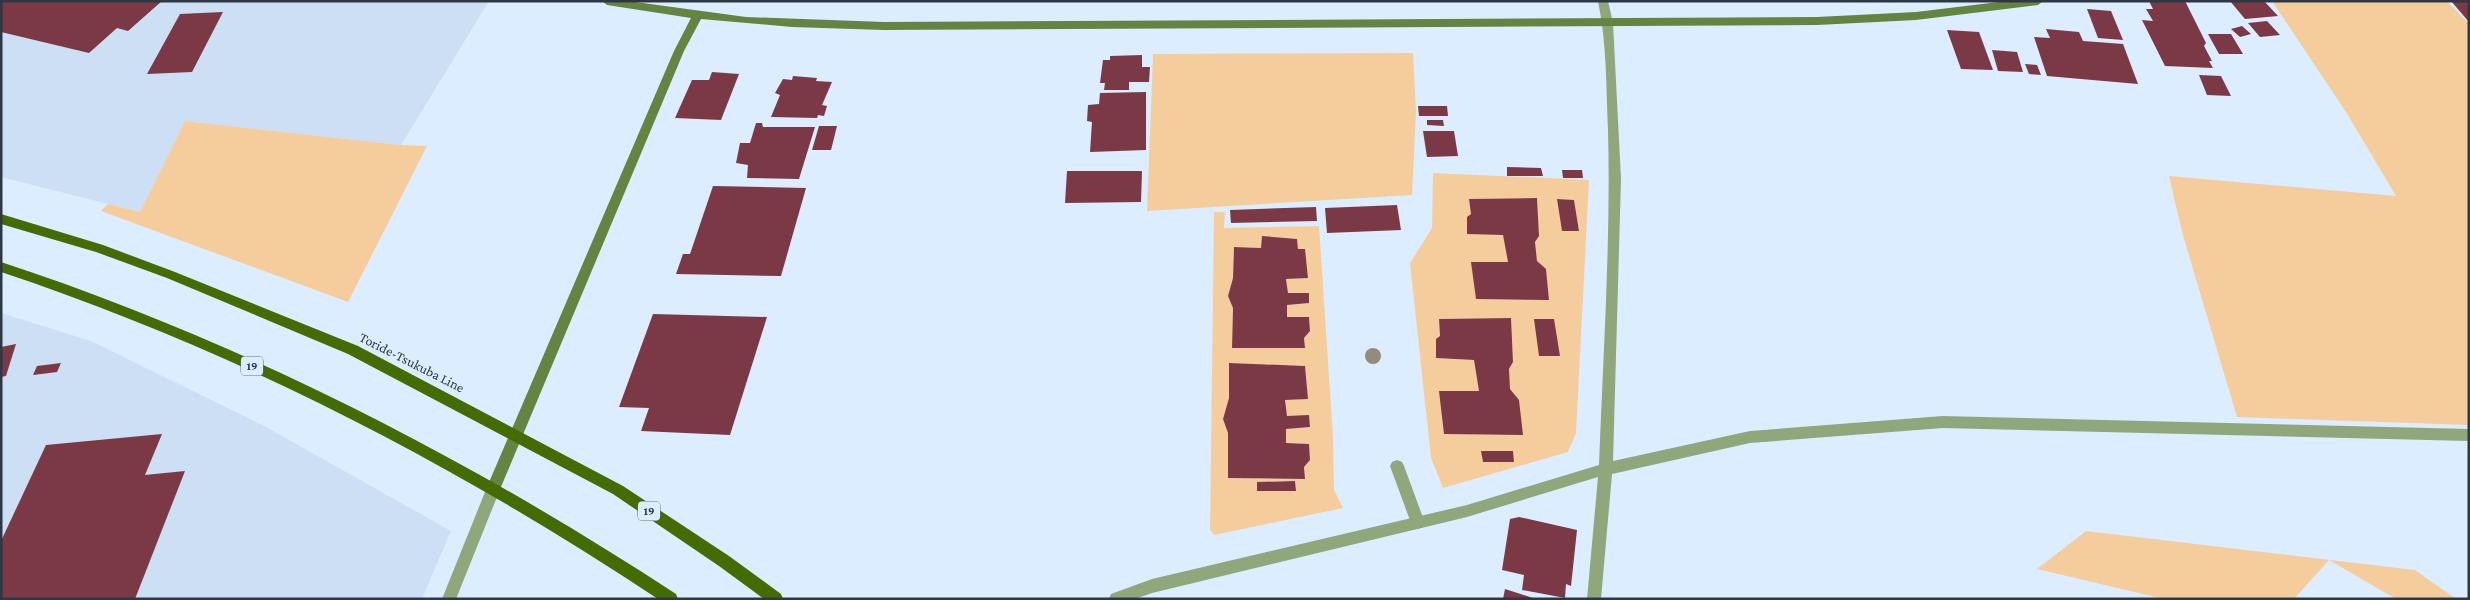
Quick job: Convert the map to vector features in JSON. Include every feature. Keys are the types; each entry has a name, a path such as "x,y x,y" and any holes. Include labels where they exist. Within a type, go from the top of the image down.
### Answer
{"main road":[{"path":"607,1 697,17 824,26 888,27 978,24 1807,22 1916,16 2038,1"},
{"path":"494,487 679,51 697,17"},
{"name":"Toride-Tsukuba Line","path":"1,219 99,248 261,311 353,350 516,434 618,490 724,561 776,599"},
{"name":"19","path":"1,266 124,310 218,349 389,432 494,487 594,547 671,599"}],"street":[{"path":"1594,599 1606,469 1615,179 1608,23 1603,1"},
{"path":"1116,599 1152,586 1467,511 1606,469 1750,437 1943,422 2469,435"},
{"path":"1397,466 1418,523"},
{"path":"449,599 494,487"}],"shaded area":[{"path":"1,1 489,1 401,145 185,121 140,212 1,177"},
{"path":"2272,1 2447,1 2469,24 2469,425 2237,417 2182,232 2169,176 2396,196 2346,112"},
{"path":"1413,53 1416,112 1412,195 1147,211 1153,54"},
{"path":"185,121 401,145 427,146 348,302 101,211 108,204 140,212"},
{"path":"1433,173 1589,180 1576,433 1568,452 1443,488 1431,458 1410,263 1432,228","holes":["1537,198 1539,236 1535,242 1537,261 1546,269 1549,300 1476,299 1472,262 1508,262 1503,235 1467,233 1467,217 1471,214 1469,199","1557,199 1574,200 1579,231 1562,231","1511,318 1513,362 1509,369 1510,389 1519,400 1522,435 1444,434 1440,391 1479,391 1474,360 1436,358 1436,339 1440,336 1439,319","1482,451 1513,451 1514,462 1483,462"]},
{"path":"1214,212 1225,212 1224,228 1319,226 1333,437 1334,490 1343,508 1214,535 1210,530","holes":["1262,236 1297,239 1298,249 1305,250 1308,278 1286,279 1288,293 1309,293 1309,303 1287,305 1287,317 1309,318 1310,331 1304,338 1305,348 1232,348 1233,308 1228,296 1233,278 1234,247 1261,248","1229,363 1305,366 1308,399 1285,400 1287,416 1309,416 1310,427 1286,429 1286,443 1309,444 1310,460 1304,467 1305,479 1228,478 1228,433 1223,419 1229,398","1295,481 1296,491 1257,491 1258,482"]},
{"path":"1,313 91,341 266,427 451,531 422,599 1,599"},
{"path":"2086,531 2415,570 2456,599 2396,599 2329,560 2294,599 2164,599 2037,569"}],"building":[{"path":"1,1 162,1 128,31 117,28 89,53 1,32"},
{"path":"2149,1 2185,1 2206,43 2204,46 2212,61 2209,61 2213,68 2165,66 2142,20 2153,21 2146,9 2153,9"},
{"path":"2230,1 2264,1 2278,16 2245,19"},
{"path":"2451,1 2469,1 2469,22"},
{"path":"2087,9 2111,11 2123,40 2098,38"},
{"path":"223,12 192,72 147,74 180,14"},
{"path":"2267,21 2280,35 2260,37 2248,23"},
{"path":"2242,26 2251,34 2240,37 2231,29"},
{"path":"2046,29 2079,32 2083,41 2123,44 2138,84 2047,76 2034,37 2050,38"},
{"path":"1947,30 1979,32 1993,70 1961,69"},
{"path":"2208,34 2231,34 2243,54 2219,54"},
{"path":"1992,50 2017,52 2023,72 1998,71"},
{"path":"1142,55 1142,67 1150,67 1149,82 1129,82 1129,90 1104,90 1105,83 1100,83 1103,60 1110,60 1110,56"},
{"path":"2025,64 2037,65 2041,75 2029,74"},
{"path":"712,72 739,74 721,120 675,118 692,80 709,80"},
{"path":"2199,75 2221,76 2231,96 2207,95"},
{"path":"793,76 817,78 816,81 832,82 822,105 827,106 824,116 818,115 817,118 771,117 780,95 775,93 783,79 792,80"},
{"path":"1146,92 1146,150 1090,152 1092,122 1087,121 1088,105 1099,104 1100,93"},
{"path":"1418,106 1447,106 1448,116 1419,116"},
{"path":"1427,120 1443,120 1444,126 1427,125"},
{"path":"756,123 762,123 763,127 815,127 799,179 747,178 748,165 736,163 740,143 750,143"},
{"path":"819,126 837,126 831,150 812,150"},
{"path":"1423,131 1454,131 1458,156 1427,157"},
{"path":"1507,167 1541,168 1543,176 1507,176"},
{"path":"1562,170 1582,170 1583,178 1563,178"},
{"path":"1067,171 1142,171 1141,202 1065,203"},
{"path":"713,186 806,188 781,276 676,274 683,254 690,254"},
{"path":"1537,198 1539,236 1535,242 1537,261 1546,269 1549,300 1476,299 1471,262 1508,262 1503,235 1467,234 1467,217 1471,214 1469,199"},
{"path":"1557,199 1574,200 1579,231 1562,231"},
{"path":"1397,205 1401,230 1327,233 1325,208"},
{"path":"1316,207 1317,221 1231,223 1230,210"},
{"path":"1262,236 1297,239 1298,249 1305,249 1308,278 1286,279 1288,293 1309,293 1309,303 1287,305 1287,317 1309,317 1310,331 1304,338 1305,348 1232,348 1233,308 1228,296 1233,278 1234,247 1261,248"},
{"path":"653,314 767,317 730,435 641,431 649,408 619,407"},
{"path":"1511,318 1513,362 1509,369 1510,389 1519,400 1523,435 1444,434 1439,391 1479,391 1474,360 1436,358 1436,339 1440,336 1439,319"},
{"path":"1534,319 1554,319 1560,356 1539,356"},
{"path":"16,344 6,376 1,377 1,347"},
{"path":"61,363 57,372 33,375 37,366"},
{"path":"1229,363 1305,366 1308,399 1285,400 1287,416 1309,415 1310,427 1286,429 1286,443 1309,444 1310,460 1304,467 1305,479 1228,478 1228,433 1223,419 1229,398"},
{"path":"162,434 145,475 185,471 135,599 1,599 1,541 46,445"},
{"path":"1481,451 1513,451 1514,462 1483,462"},
{"path":"1295,481 1296,491 1257,491 1257,482"},
{"path":"1519,517 1577,530 1571,586 1566,584 1565,598 1522,590 1524,575 1502,570 1510,519"},
{"path":"1505,589 1533,598 1533,599 1503,599"}]}
